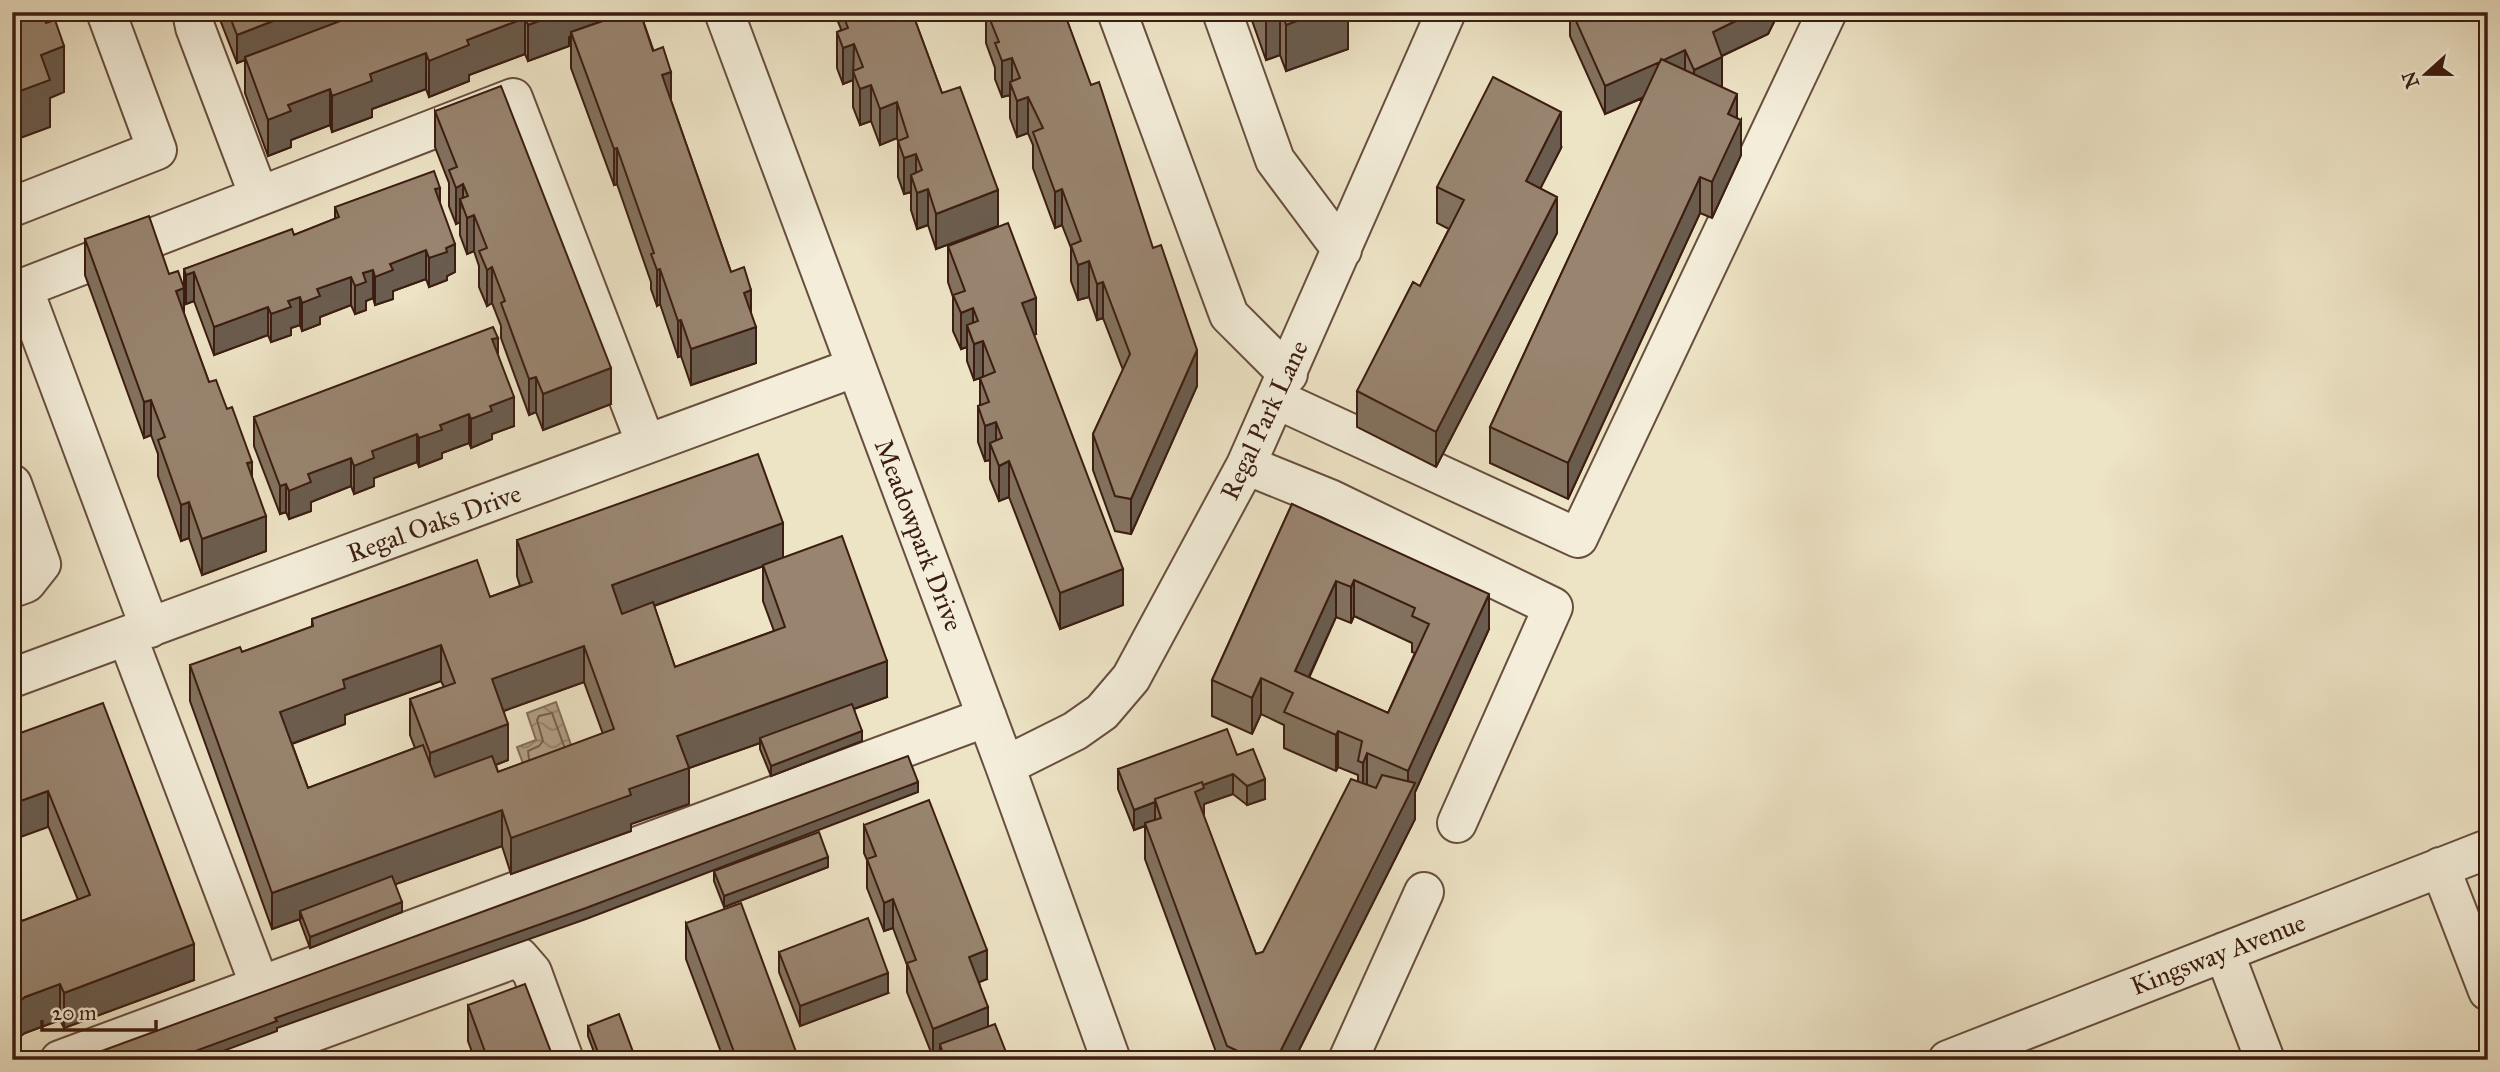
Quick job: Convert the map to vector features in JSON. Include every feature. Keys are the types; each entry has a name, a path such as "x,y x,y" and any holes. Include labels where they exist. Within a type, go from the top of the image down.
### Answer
{"street":[{"path":"12,207 157,150 106,12"},
{"path":"192,12 195,27 260,196"},
{"name":"Meadowpark Drive","path":"724,12 987,717 1111,1060"},
{"path":"1117,12 1229,315 1282,386 1578,538 1827,12"},
{"path":"1222,12 1275,160 1342,250"},
{"name":"Regal Park Lane","path":"1005,766 1075,731 1102,712 1130,678 1246,465 1446,12"},
{"path":"260,986 23,288 513,98 646,444"},
{"name":"Regal Oaks Drive","path":"12,678 856,366"},
{"path":"1246,465 1330,499 1553,607 1457,823"},
{"path":"12,484 41,564 26,583 12,588"},
{"path":"60,1060 987,717"},
{"name":"Kingsway Avenue","path":"1951,1059 2488,849"},
{"path":"2441,867 2488,991"},
{"path":"1348,1060 1424,892"},
{"path":"2224,952 2265,1060"},
{"path":"237,1060 519,957 532,972 565,1060"}],"water":[{"path":"556,702 576,759 528,777 517,747 536,740 527,713"}],"building":[{"path":"12,12 42,12 46,23 55,20 64,46 41,55 50,80 12,94"},
{"path":"228,12 296,12 237,35"},
{"path":"364,12 563,12 528,25 525,18 467,40 469,45 429,61 426,53 370,74 372,81 332,96 330,89 288,105 291,111 268,120 245,57"},
{"path":"629,12 640,12 653,51 663,47 671,72 662,75 731,272 744,267 751,290 744,293 756,327 691,349 660,269 657,270 651,254 654,253 617,148 614,149 571,32"},
{"path":"842,12 912,12 942,93 960,87 998,190 936,214 928,189 917,193 911,175 922,170 916,154 904,158 898,141 908,137 897,102 880,109 871,85 860,89 853,71 863,67 854,44 843,48 837,32 848,28"},
{"path":"987,12 1064,12 1091,85 1099,82 1153,248 1161,245 1197,350 1131,499 1115,496 1093,434 1130,354 1103,282 1097,284 1089,261 1078,265 1071,245 1081,241 1062,189 1055,192 1033,132 1043,128 1028,97 1017,101 1010,82 1020,78 1012,58 1002,61 995,43 999,42"},
{"path":"1282,12 1321,12 1286,25"},
{"path":"1572,12 1754,12 1713,32 1722,57 1694,70 1685,50 1605,86"},
{"path":"1661,59 1737,94 1728,114 1741,120 1712,182 1700,177 1568,463 1490,427"},
{"path":"1493,77 1561,112 1526,181 1557,197 1436,432 1357,391 1413,282 1420,286 1464,200 1437,187"},
{"path":"501,86 611,368 543,394 536,377 529,379 501,303 505,301 492,267 487,270 479,251 487,248 474,215 467,218 460,199 468,196 463,184 456,188 449,170 457,167 435,111"},
{"path":"434,171 440,188 435,189 455,244 446,248 447,252 429,258 426,250 390,264 393,270 375,277 373,270 363,273 366,282 355,286 351,277 317,289 320,296 302,303 300,297 288,301 291,307 271,314 268,307 214,327 194,272 186,275 184,269 292,229 294,235 339,217 335,207"},
{"path":"149,216 169,274 178,271 184,288 176,291 209,382 216,380 227,409 232,407 252,462 247,463 266,516 202,539 189,502 181,505 158,440 165,437 151,400 144,402 85,239"},
{"path":"1008,223 1036,298 1022,303 1123,569 1060,593 1009,461 999,466 990,443 1002,438 996,422 985,426 978,406 989,402 980,378 995,372 983,341 974,344 967,325 978,321 973,308 961,313 953,295 965,291 948,246"},
{"path":"493,327 498,338 492,339 514,397 490,406 492,411 471,419 469,414 440,425 442,430 419,438 417,434 372,451 374,458 354,466 351,458 308,474 311,482 289,491 286,484 280,486 254,417"},
{"path":"758,454 783,523 612,585 622,614 653,602 675,667 785,627 763,565 842,536 887,661 677,736 689,768 629,789 631,795 511,838 502,810 272,893 190,665 240,647 242,652 313,626 312,619 477,560 490,597 532,582 517,540","holes":["441,645 455,683 410,699 430,753 508,724 492,679 584,646 614,729 498,772 492,756 435,777 423,745 308,788 280,712 345,688 343,680"]},
{"path":"1292,504 1489,594 1408,771 1367,753 1363,763 1358,761 1362,741 1338,731 1336,735 1284,712 1293,693 1261,678 1252,698 1212,680","holes":["1354,580 1415,608 1412,616 1429,624 1388,713 1295,671 1336,581 1351,587"]},
{"path":"103,703 194,944 64,993 60,984 25,997 12,1007 12,908 22,921 90,895 48,791 12,804 12,736"},
{"path":"852,704 862,731 771,766 760,738"},
{"path":"1227,729 1237,755 1253,749 1265,779 1247,786 1233,774 1155,799 1155,802 1134,810 1118,769"},
{"path":"908,756 918,782 586,908 275,1018 277,1021 171,1060 77,1060"},
{"path":"1382,775 1415,783 1276,1060 1257,1060 1227,1046 1145,823 1161,818 1155,799 1202,782 1204,788 1195,792 1256,954 1263,952 1351,779 1376,788"},
{"path":"929,800 987,950 969,957 988,1007 933,1029 907,963 916,960 893,899 884,903 867,859 876,856 864,825"},
{"path":"819,832 828,857 724,896 714,871"},
{"path":"392,876 402,902 310,937 300,911"},
{"path":"741,903 799,1060 737,1060 686,923"},
{"path":"868,918 888,973 800,1006 779,952"},
{"path":"525,984 554,1060 488,1060 468,1005"},
{"path":"619,1014 636,1060 601,1060 588,1026"},
{"path":"995,1024 1009,1060 945,1060 940,1044"}]}
